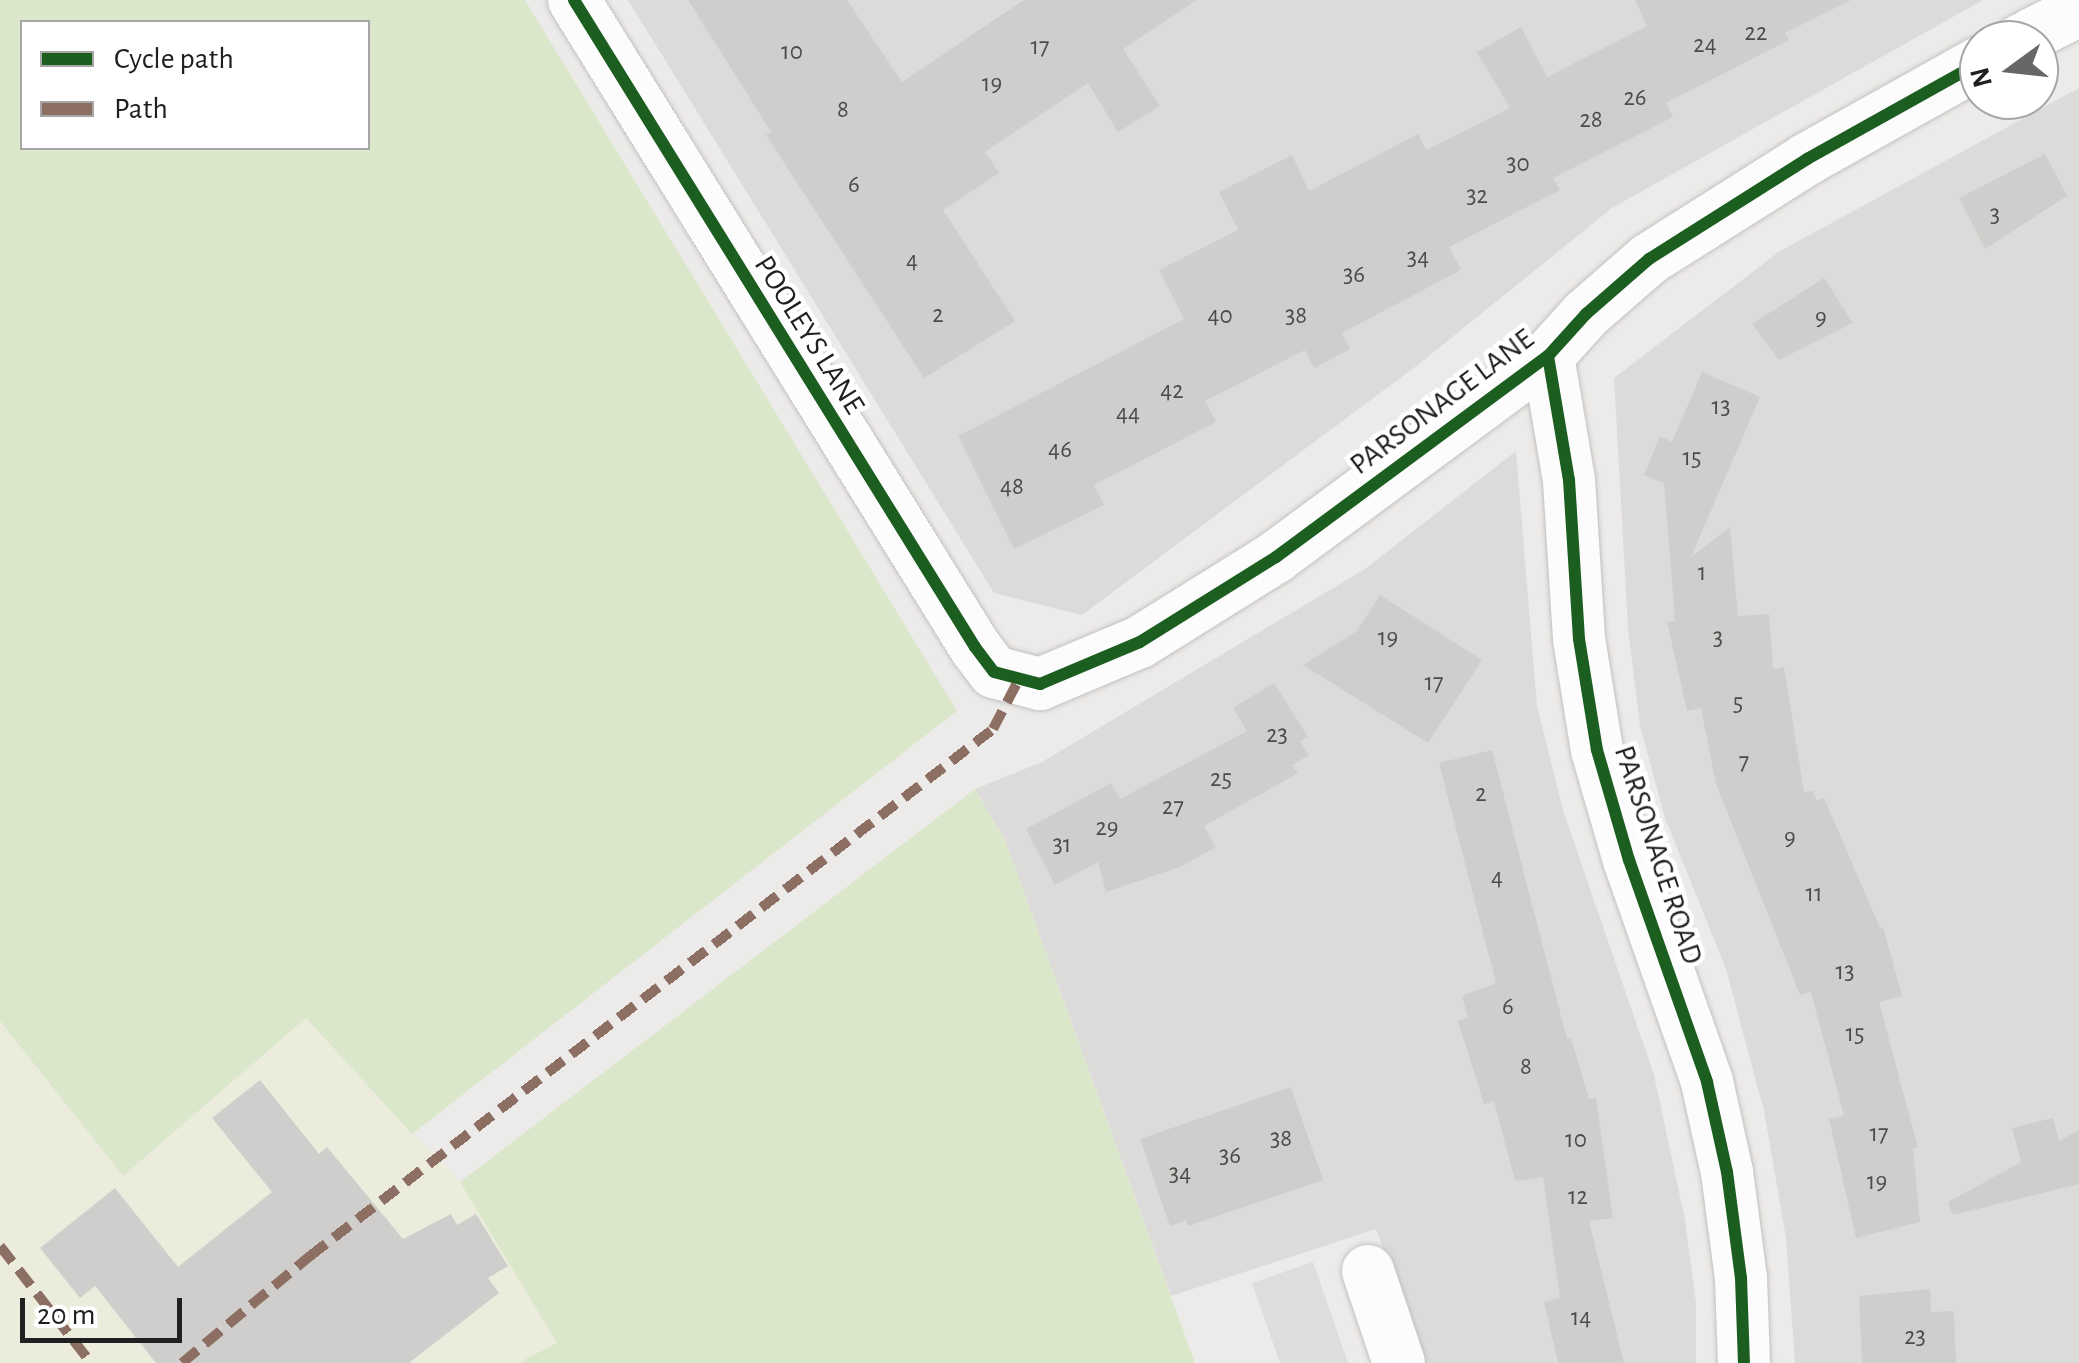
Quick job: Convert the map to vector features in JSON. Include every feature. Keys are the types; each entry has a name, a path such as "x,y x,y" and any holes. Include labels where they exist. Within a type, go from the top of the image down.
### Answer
{"street":[{"name":"POOLEYS LANE","path":"574,0 975,647 994,672 1018,681"},
{"name":"PARSONAGE LANE","path":"1018,681 1040,684 1069,675 1140,642 1276,557 1548,356 1586,314 1649,259 1710,217 1959,74"},
{"name":"PARSONAGE ROAD","path":"1548,356 1569,480 1580,639 1597,750 1629,860 1707,1082 1727,1172 1739,1260 1744,1363"},
{"path":"1368,1272 1400,1363"}],"shaded area":[{"path":"628,0 1983,0 1612,208 1419,364 1082,615 994,593"},
{"path":"2079,88 2079,1363 1795,1363 1786,1238 1764,1111 1726,969 1665,818 1640,726 1628,629 1614,378 1780,251 2020,120 2059,120 2059,99"},
{"path":"1516,451 1537,706 1563,810 1654,1075 1685,1220 1696,1303 1696,1363 1425,1363 1376,1229 1171,1296 1005,840 975,789 1042,762 1365,569"},
{"path":"306,1018 460,1182 558,1344 518,1363 0,1363 0,1021 123,1176"},
{"path":"1313,1262 1348,1363 1280,1363 1252,1283"}],"green space":[{"path":"0,0 525,0 957,711 412,1134 306,1018 123,1176 0,1021"},
{"path":"975,789 1005,840 1195,1363 518,1363 557,1343 460,1182"}],"building":[{"path":"688,0 847,0 902,82 1024,0 1197,0 1123,49 1160,106 1118,132 1088,83 985,152 999,173 943,210 1015,321 924,378 766,135 771,132"},
{"path":"1635,0 1851,0 1785,33 1789,40 1666,103 1673,117 1553,178 1560,190 1449,247 1461,270 1342,333 1350,349 1314,368 1305,350 1205,401 1216,422 1094,485 1104,505 1014,549 958,436 1184,319 1159,270 1238,230 1219,192 1292,155 1309,191 1418,134 1426,150 1510,108 1477,52 1521,27 1547,77 1647,26"},
{"path":"2045,154 2067,196 1985,249 1959,198"},
{"path":"1824,278 1853,323 1779,360 1752,324"},
{"path":"1702,372 1760,397 1691,557 1730,527 1738,616 1769,614 1773,669 1784,667 1804,792 1813,791 1817,801 1824,798 1880,928 1883,927 1902,996 1879,1002 1918,1148 1913,1149 1920,1222 1856,1238 1829,1119 1844,1116 1811,992 1800,995 1716,784 1701,708 1687,711 1667,622 1675,621 1664,483 1644,475 1660,436 1672,442"},
{"path":"1380,595 1482,660 1428,743 1303,665 1357,631"},
{"path":"1274,683 1308,737 1300,741 1309,755 1292,765 1298,773 1204,826 1216,847 1180,867 1106,892 1098,862 1055,885 1026,829 1111,783 1120,799 1247,731 1233,708"},
{"path":"1492,750 1567,1039 1571,1038 1589,1099 1596,1098 1613,1218 1589,1221 1624,1363 1558,1363 1544,1302 1560,1298 1543,1177 1515,1181 1494,1101 1484,1104 1458,1021 1468,1017 1462,996 1496,983 1439,763"},
{"path":"260,1080 319,1154 327,1147 403,1239 451,1214 457,1225 476,1214 508,1266 488,1278 499,1293 409,1363 156,1363 95,1286 80,1298 40,1248 115,1188 178,1267 272,1192 212,1118"},
{"path":"1291,1087 1323,1180 1188,1226 1186,1220 1170,1226 1140,1139"},
{"path":"2053,1118 2059,1141 2079,1130 2079,1184 1953,1215 1948,1202 2021,1162 2012,1128"},
{"path":"1930,1289 1931,1312 1954,1311 1956,1363 1862,1363 1859,1296"}],"marked path":[{"path":"182,1363 310,1256 993,729 1018,681"},
{"path":"0,1246 91,1363"}],"cycle path":[{"path":"574,0 975,647 994,672 1040,684 1140,642 1276,557 1548,356 1586,314 1649,259 1807,159 1959,74"},
{"path":"1548,356 1569,480 1579,639 1597,750 1629,860 1707,1082 1727,1172 1741,1278 1744,1363"}]}
